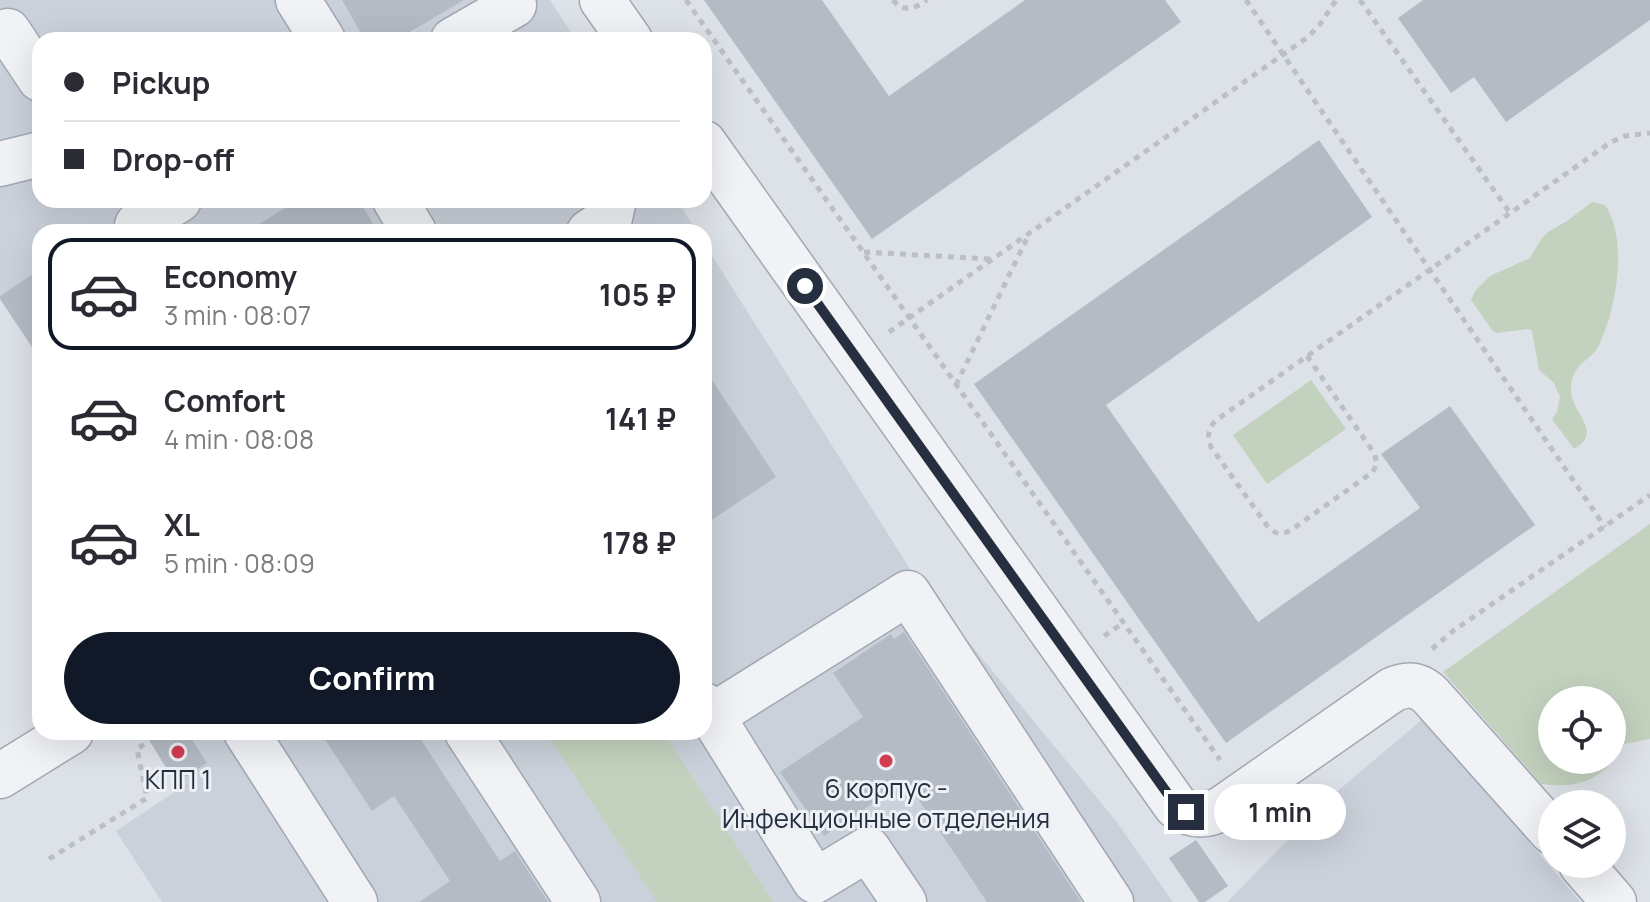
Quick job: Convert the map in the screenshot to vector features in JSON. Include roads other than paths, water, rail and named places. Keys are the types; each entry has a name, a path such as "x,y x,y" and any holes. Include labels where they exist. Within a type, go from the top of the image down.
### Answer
{"lane":[{"path":"298,0 318,32"},
{"path":"602,0 624,32"},
{"path":"467,32 514,5"},
{"path":"0,36 8,31 32,67"},
{"path":"712,154 1176,806 1195,815 1213,814 1392,690 1414,686 1431,696 1538,816"},
{"path":"0,164 32,156"},
{"path":"133,219 160,208"},
{"path":"601,224 610,218 612,208"},
{"path":"712,708 908,593 1111,902"},
{"path":"712,716 815,881 868,849 904,902"},
{"path":"0,776 58,740"},
{"path":"251,740 355,902"},
{"path":"472,740 578,902"},
{"path":"1593,878 1614,902"}],"place":[{"name":"КПП 1","path":"178,752"},
{"name":"6 корпус - Инфекционные отделения","path":"886,761"}]}
